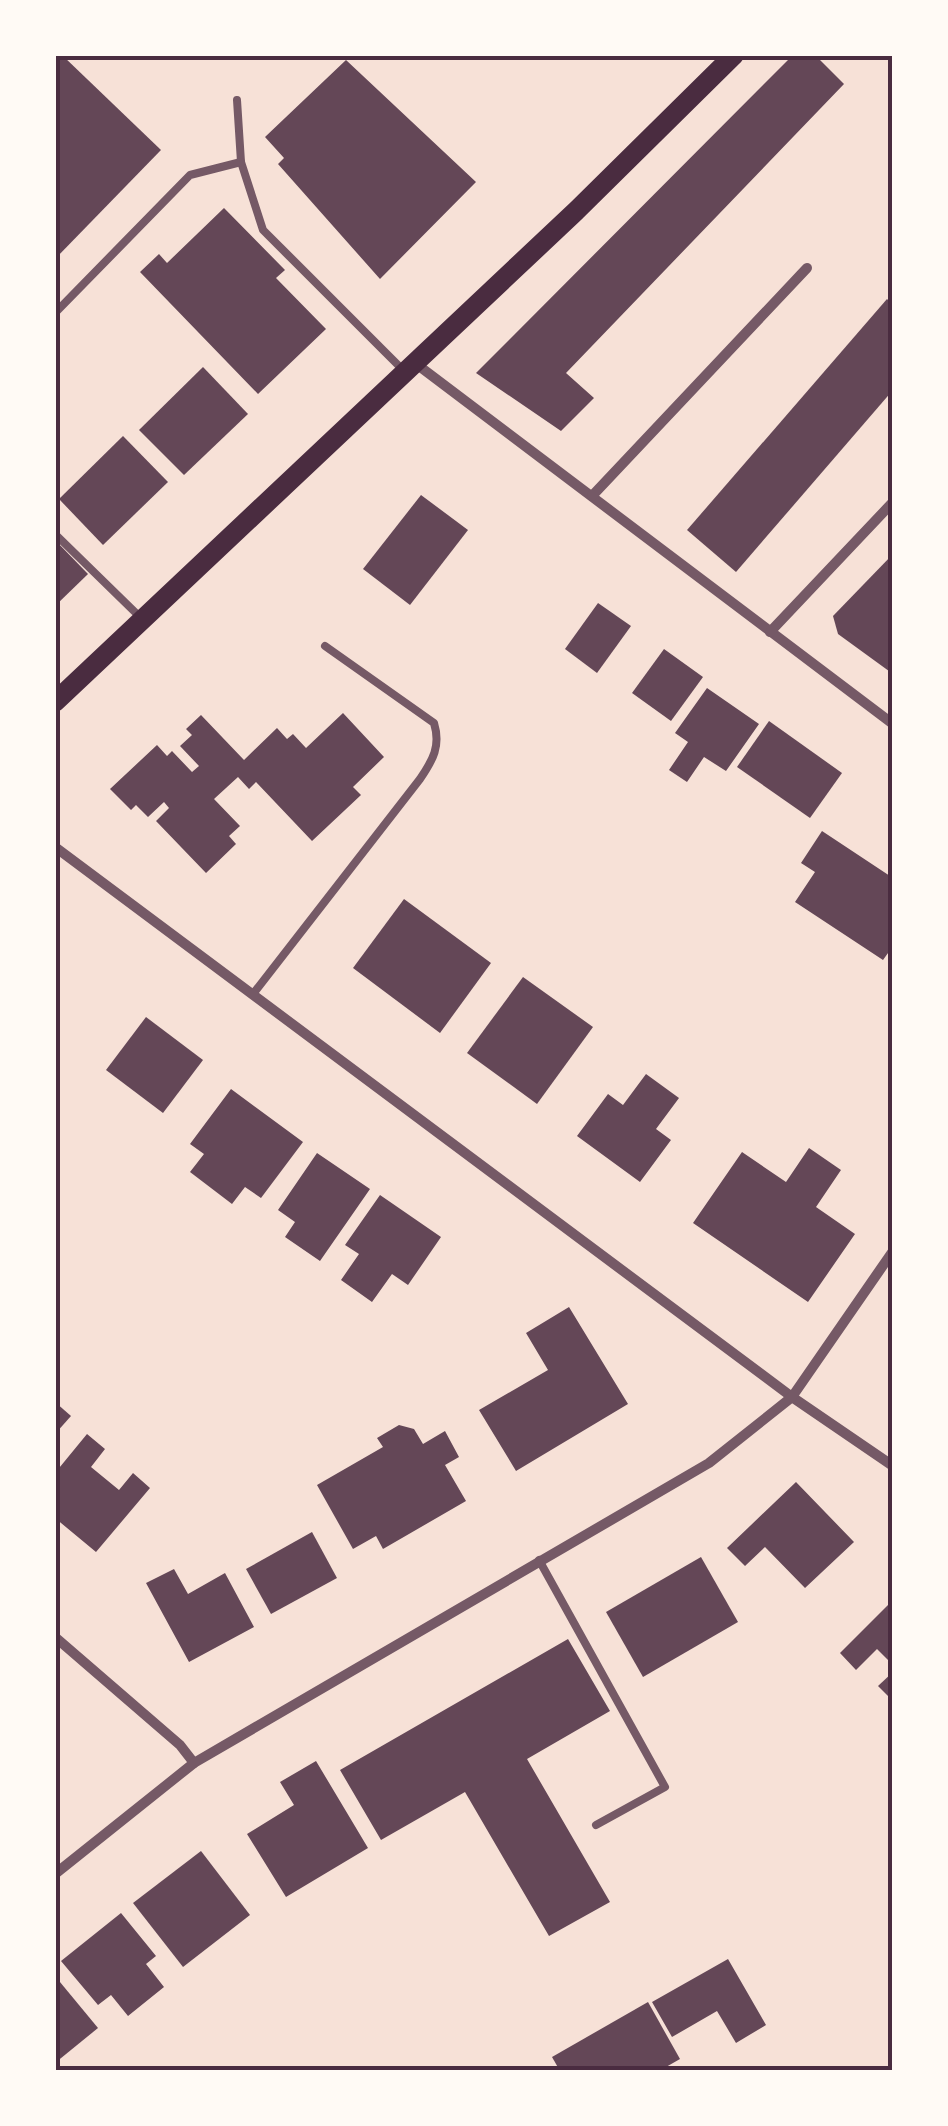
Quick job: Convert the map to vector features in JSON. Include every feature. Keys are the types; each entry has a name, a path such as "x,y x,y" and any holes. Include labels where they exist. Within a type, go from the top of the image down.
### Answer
{"main road":[{"path":"55,702 410,368 734,55"}],"street":[{"path":"592,496 807,268"},
{"path":"410,368 592,496 893,724"},
{"path":"770,632 893,502"},
{"path":"55,847 792,1397 893,1466"},
{"path":"55,1874 194,1763 708,1463 792,1397 893,1251"},
{"path":"55,1637 180,1745 194,1763"}],"lane":[{"path":"237,100 241,162 263,230 410,368"},
{"path":"55,313 190,175 241,162"},
{"path":"55,534 143,619"},
{"path":"252,994 420,780 436,748 434,723 325,646"},
{"path":"540,1560 665,1787 596,1825"}],"building":[{"path":"55,55 62,55 161,150 55,259"},
{"path":"793,55 815,55 844,84 566,373 594,398 561,431 476,373"},
{"path":"346,60 476,182 380,279 278,164 284,158 265,137"},
{"path":"224,208 285,270 276,278 326,329 258,394 140,272 159,254 167,263"},
{"path":"887,299 893,305 893,390 736,572 687,530"},
{"path":"203,367 248,414 184,475 139,430"},
{"path":"123,436 168,482 103,545 59,499"},
{"path":"421,495 468,530 410,605 363,569"},
{"path":"55,540 88,574 55,606"},
{"path":"893,554 893,674 838,634 833,616"},
{"path":"598,603 631,626 597,673 565,649"},
{"path":"664,649 703,677 671,721 632,693"},
{"path":"707,688 759,724 726,771 704,757 687,782 669,770 688,742 675,733"},
{"path":"343,713 384,757 353,787 361,795 312,841 256,782 249,789 238,777 214,799 240,826 229,836 236,844 206,873 156,821 169,808 164,802 148,817 136,805 131,810 110,789 157,745 167,756 172,751 192,772 199,766 180,746 192,735 186,729 201,715 244,760 277,728 287,739 293,734 306,748"},
{"path":"769,721 842,773 810,818 737,767"},
{"path":"822,831 893,878 893,946 883,960 795,902 815,872 801,863"},
{"path":"404,899 491,963 440,1033 353,968"},
{"path":"523,977 593,1027 537,1104 467,1053"},
{"path":"146,1017 203,1060 163,1113 106,1070"},
{"path":"646,1074 679,1098 656,1129 671,1140 640,1182 577,1136 608,1094 623,1105"},
{"path":"231,1089 303,1142 261,1198 245,1187 232,1204 190,1172 204,1154 190,1144"},
{"path":"809,1148 841,1170 816,1207 855,1234 808,1302 693,1223 742,1152 786,1182"},
{"path":"317,1153 370,1189 320,1261 285,1237 295,1222 278,1210"},
{"path":"380,1195 441,1237 408,1285 392,1274 372,1302 341,1280 359,1254 345,1245"},
{"path":"569,1307 628,1404 516,1471 479,1410 548,1370 526,1333"},
{"path":"55,1402 71,1416 55,1434"},
{"path":"399,1425 414,1429 423,1444 445,1431 459,1457 445,1465 466,1501 383,1549 376,1536 353,1549 317,1485 383,1447 377,1438"},
{"path":"87,1434 105,1449 91,1467 119,1490 133,1473 150,1488 96,1552 55,1518 55,1473"},
{"path":"796,1482 854,1542 805,1588 765,1547 745,1566 727,1548"},
{"path":"312,1532 337,1578 271,1614 246,1569"},
{"path":"701,1557 738,1622 643,1677 606,1612"},
{"path":"174,1569 188,1594 225,1573 254,1627 189,1662 146,1583"},
{"path":"893,1600 893,1665 877,1649 856,1670 840,1653"},
{"path":"568,1639 610,1711 527,1759 610,1902 549,1936 465,1792 381,1840 340,1770"},
{"path":"893,1672 893,1701 878,1686"},
{"path":"316,1761 368,1848 286,1897 247,1834 294,1805 280,1782"},
{"path":"201,1851 250,1915 183,1967 133,1903"},
{"path":"121,1913 156,1956 146,1964 164,1987 128,2016 111,1995 98,2005 61,1961"},
{"path":"728,1959 766,2025 736,2043 717,2011 672,2037 652,2002"},
{"path":"55,1976 98,2028 55,2063"},
{"path":"648,2002 680,2059 659,2071 560,2071 552,2057"}]}
